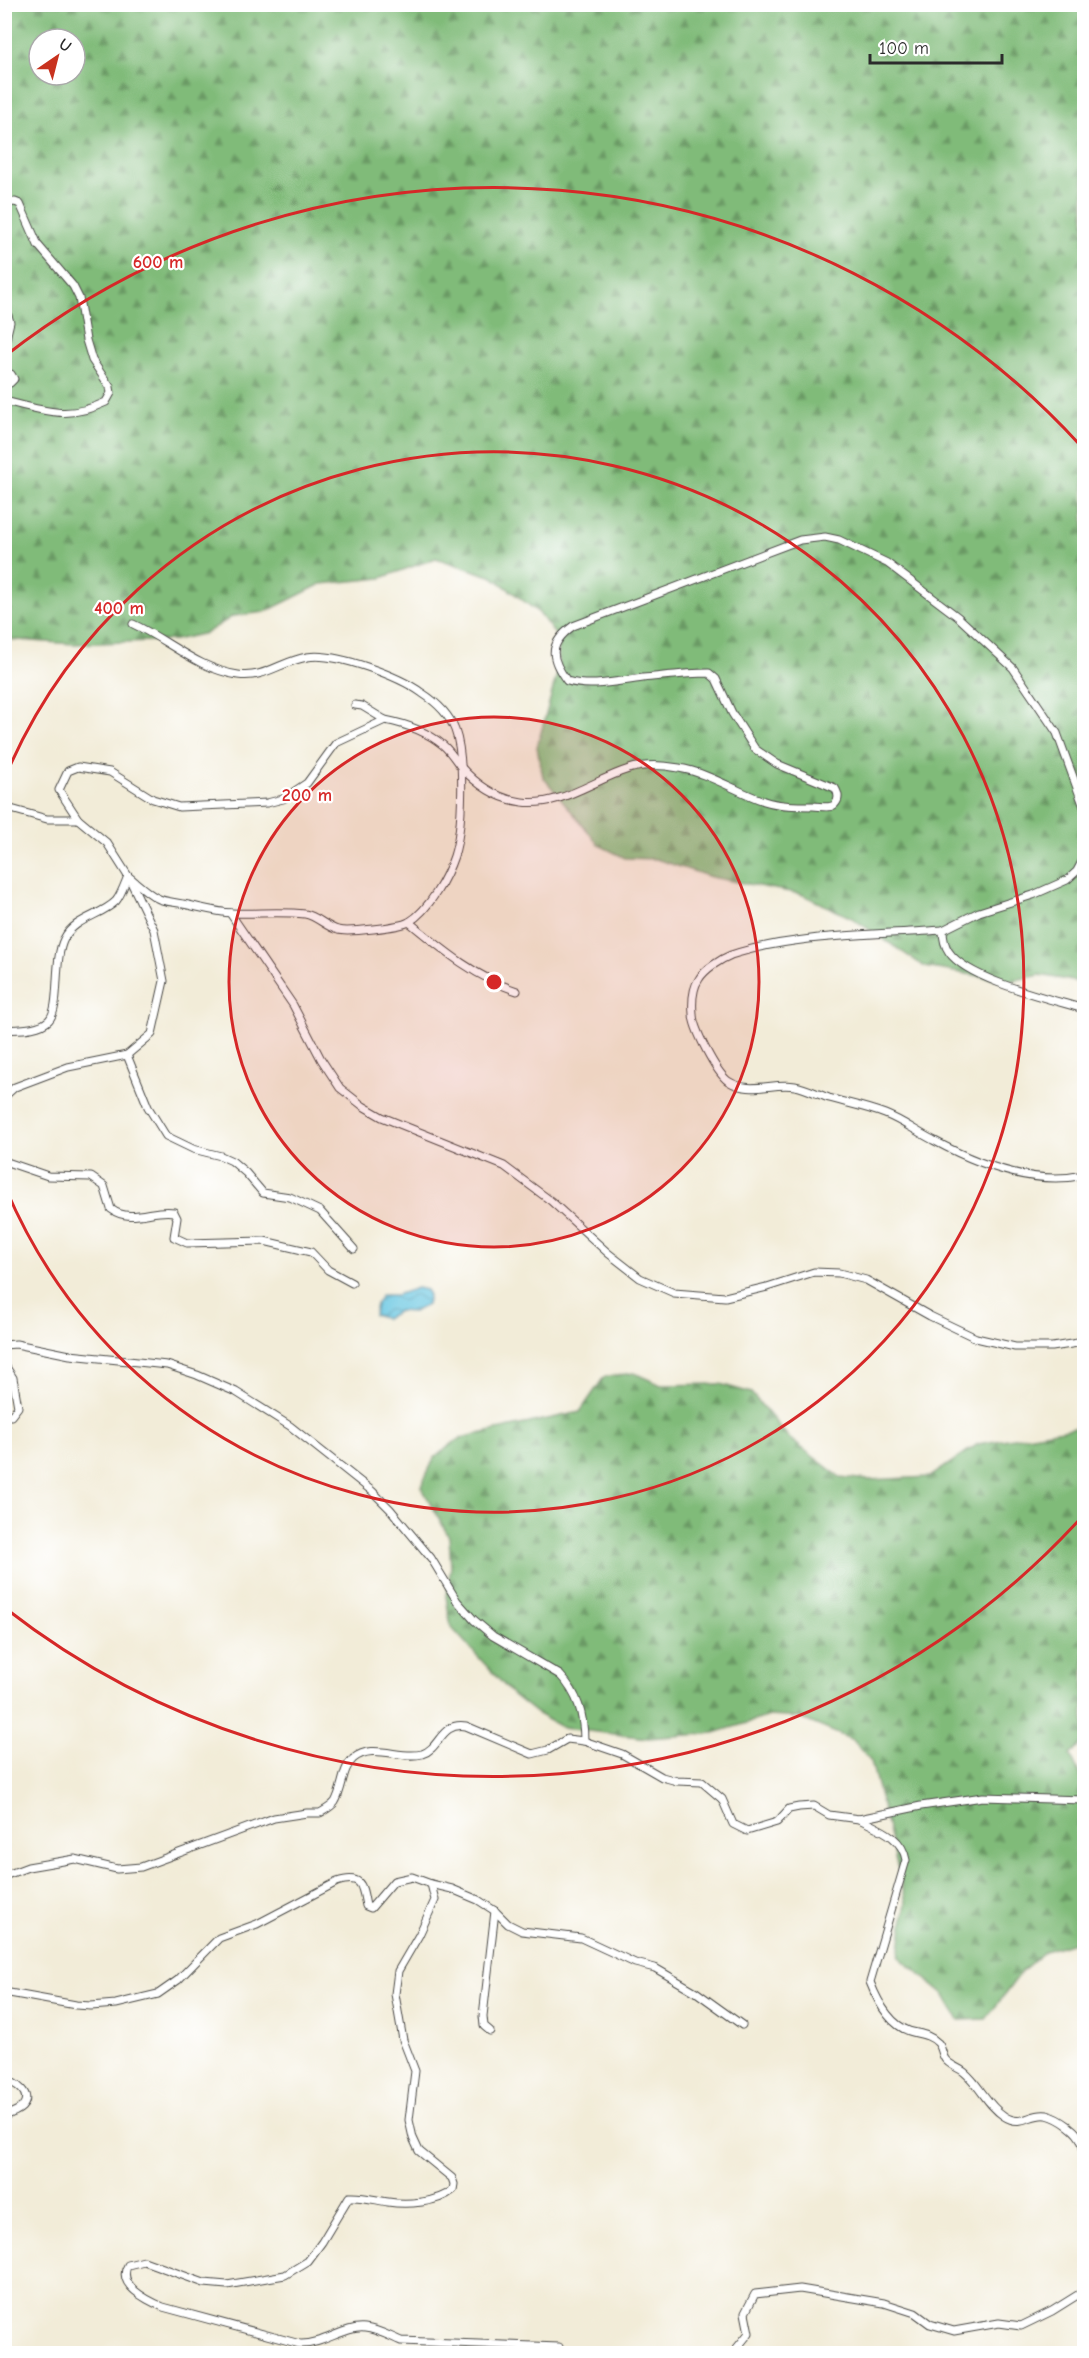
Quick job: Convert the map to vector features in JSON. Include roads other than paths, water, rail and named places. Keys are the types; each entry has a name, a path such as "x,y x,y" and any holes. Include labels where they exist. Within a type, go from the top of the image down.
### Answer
{"street":[{"path":"4,203 20,204 38,245 73,286 83,312 86,340 92,360 110,387 111,393 106,402 70,413 4,401"},
{"path":"4,303 10,322 5,346"},
{"path":"4,372 13,376 14,379 10,383 4,383"},
{"path":"355,705 362,706 385,720 426,733 443,745 461,767 493,794 522,802 547,801 577,793 630,768 657,765 707,776 766,802 831,807 835,805 838,795 832,785 777,764 755,749 732,713 716,679 709,673 577,684 567,681 555,663 553,655 557,642 573,626 800,540 825,537 855,546 887,563 958,617 1013,668 1057,733 1084,807"},
{"path":"128,876 158,899 230,913 307,915 338,930 389,927 409,922 441,888 454,855 459,818 461,767 459,747 450,720 422,692 395,677 319,656 297,659 251,676 230,673 199,661 133,624"},
{"path":"4,1097 15,1086 68,1067 127,1055 153,1034 164,981 154,930 128,876 107,843 78,819 59,790 68,771 78,767 110,772 153,799 179,807 267,803 283,799 307,783 336,743 385,720"},
{"path":"4,807 47,819 78,819"},
{"path":"1084,858 1077,871 1067,880 1034,895 979,912 943,930 788,942 730,955 717,962 699,978 692,997 693,1020 716,1067 726,1079 739,1086 756,1089 795,1086 884,1114 909,1125 933,1140 983,1162 1023,1174 1053,1179 1084,1176"},
{"path":"4,1030 40,1026 52,1016 63,940 68,932 80,922 116,900 128,876"},
{"path":"230,913 293,1005 321,1059 340,1088 382,1117 504,1166 551,1201 608,1253 640,1278 674,1293 725,1297 814,1272 839,1273 866,1280 930,1316 976,1338 1014,1347 1052,1347 1084,1341"},
{"path":"409,922 445,951 492,982 517,991"},
{"path":"943,930 948,951 967,966 1007,985 1084,1009"},
{"path":"127,1055 148,1107 166,1136 193,1149 232,1161 263,1193 290,1197 320,1211 354,1249"},
{"path":"4,1161 48,1176 91,1177 104,1186 111,1209 119,1214 137,1216 174,1212 177,1218 174,1237 180,1241 187,1243 264,1241 311,1252 328,1270 352,1283"},
{"path":"4,1345 16,1344 70,1355 167,1365 236,1392 290,1426 372,1491 390,1509 431,1558 457,1601 474,1620 493,1636 561,1675 578,1698 584,1741"},
{"path":"4,1364 13,1378 18,1407 11,1416 4,1413"},
{"path":"4,1876 28,1867 64,1859 75,1859 117,1869 141,1867 274,1818 320,1813 336,1800 350,1761 357,1756 374,1752 417,1755 425,1753 450,1727 458,1725 466,1726 532,1754 548,1750 567,1739 584,1741 622,1754 662,1777 677,1781 702,1782 722,1799 733,1824 747,1831 766,1827 777,1821 789,1809 799,1807 814,1806 829,1815 859,1819 921,1806 983,1797 1084,1800"},
{"path":"859,1819 897,1839 904,1848 906,1860 870,1982 876,1998 892,2019 906,2030 926,2034 938,2043 945,2060 962,2070 978,2086 993,2107 1006,2117 1014,2121 1046,2115 1068,2126 1082,2141 1084,2161"},
{"path":"4,1992 90,2006 146,1998 172,1986 219,1938 257,1923 337,1882 345,1879 358,1881 363,1886 366,1906 372,1908 394,1881 412,1877 467,1894 495,1911 508,1924 522,1931 581,1938 625,1959 655,1968 696,1992 742,2025"},
{"path":"431,1884 435,1899 419,1935 398,1971 395,1994 403,2040 415,2071 409,2120 413,2138 419,2151 452,2178 453,2190 448,2195 405,2204 349,2197 308,2261 285,2275 227,2284 204,2283 144,2261 128,2265 124,2271 124,2278 148,2301 163,2307 300,2344 320,2342 363,2328 384,2333 400,2341 560,2347"},
{"path":"490,2031 484,2026 483,2016 495,1911"},
{"path":"4,2080 17,2084 25,2094 21,2108 4,2116"},
{"path":"1084,2167 1084,2179"},
{"path":"732,2354 749,2333 745,2313 755,2294 800,2289 884,2303 915,2313 930,2324 954,2331 999,2323 1021,2326 1052,2311 1084,2291"}],"water":[{"path":"417,1288 426,1290 429,1295 427,1305 413,1312 398,1311 385,1319 374,1315 381,1295 396,1295"}]}
